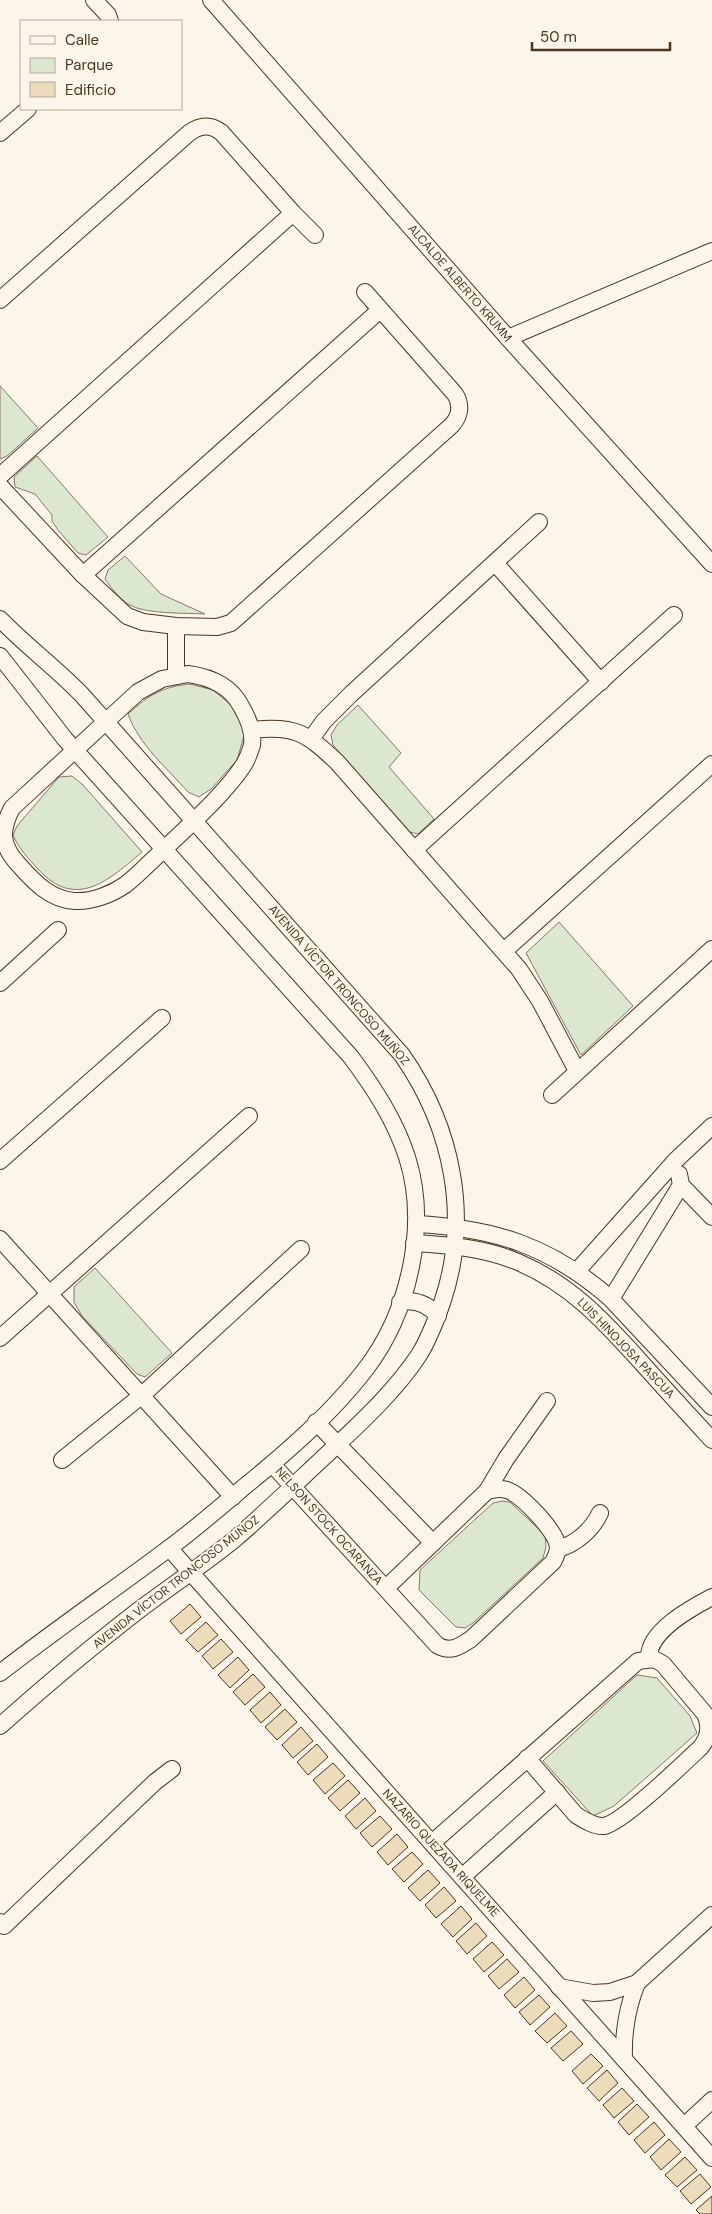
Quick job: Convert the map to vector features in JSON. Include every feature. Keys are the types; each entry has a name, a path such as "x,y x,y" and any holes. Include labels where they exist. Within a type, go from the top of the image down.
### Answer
{"street":[{"path":"94,0 108,15 110,20"},
{"name":"ALCALDE ALBERTO KRUMM","path":"211,0 508,338 712,564"},
{"path":"0,133 27,110"},
{"path":"0,300 189,133 199,127 211,126 221,132 315,235"},
{"path":"0,476 293,213"},
{"path":"508,338 712,251"},
{"path":"0,486 83,576 127,616 143,622 176,626 217,627 230,623 452,425 458,417 459,402 455,394 365,292"},
{"path":"83,576 380,310"},
{"path":"311,740 324,721 351,694 539,522"},
{"path":"495,563 601,682"},
{"path":"414,850 674,615"},
{"name":"AVENIDA VÍCTOR TRONCOSO MUÑOZ","path":"0,619 17,637 61,673 387,1036 419,1079 438,1120 452,1169 456,1226 455,1246 448,1284 438,1316 420,1354 382,1401 293,1487 234,1540 85,1652 0,1726"},
{"path":"176,626 176,676"},
{"path":"0,656 75,750 344,1050 366,1077 390,1115 407,1158 413,1185 416,1224 412,1260 400,1302 387,1335 366,1369 316,1422 272,1464 233,1497 169,1548 0,1673"},
{"path":"188,674 204,676 225,688 238,700 252,730 252,744 244,765 195,821 126,884 102,896 74,901 52,894 37,886 6,848 1,828 4,819 12,808 150,684 176,676 188,674"},
{"path":"252,730 280,728 302,734 337,762 504,951 540,1001 577,1071"},
{"path":"504,951 712,764"},
{"path":"0,982 58,930"},
{"path":"552,1095 712,949"},
{"path":"0,1161 162,1018"},
{"path":"0,1338 248,1116"},
{"path":"576,1271 676,1160 712,1126"},
{"path":"676,1160 681,1185 712,1217"},
{"path":"611,1299 681,1185"},
{"name":"LUIS HINOJOSA PASCUA","path":"416,1224 456,1226 523,1243 560,1261 576,1271 611,1299 712,1407"},
{"path":"0,1239 233,1497"},
{"name":"LUIS HINOJOSA PASCUA","path":"414,1243 455,1246 516,1261 572,1292 608,1326 712,1440"},
{"path":"62,1460 141,1396 301,1249"},
{"path":"400,1302 422,1303 438,1316"},
{"name":"NELSON STOCK OCARANZA","path":"386,1588 487,1491 506,1459 547,1402"},
{"path":"316,1422 433,1543"},
{"name":"NELSON STOCK OCARANZA","path":"272,1464 437,1645 443,1649 452,1650 471,1638 553,1562 558,1549"},
{"path":"487,1491 496,1489 506,1490 521,1499 548,1527 556,1540 558,1549 574,1541 591,1527 600,1513"},
{"name":"NAZARIO QUEZADA RIQUELME","path":"169,1548 712,2158"},
{"path":"649,1658 650,1647 656,1637 681,1615 712,1597"},
{"path":"432,1843 527,1758 634,1664 649,1658 663,1664 705,1714 710,1727 706,1742 627,1813 612,1824 602,1826 576,1815 527,1758"},
{"path":"0,1922 4,1926 155,1782 172,1769"},
{"path":"462,1877 557,1792"},
{"path":"559,1987 593,1993 610,1992 637,1983 712,1915"},
{"path":"624,2059 625,2025 631,1998 637,1983"},
{"path":"684,2126 712,2100"}],"green space":[{"path":"0,386 38,428 7,456 0,459"},
{"path":"37,456 108,537 86,555 78,553 58,530 52,521 52,515 35,494 15,487 14,477"},
{"path":"125,556 161,594 205,614 168,613 139,609 124,601 105,579 108,570"},
{"path":"190,684 213,690 231,705 241,721 244,736 237,760 211,789 199,797 188,792 154,756 139,736 128,714 156,693 171,687"},
{"path":"358,705 401,753 389,767 434,819 418,834 410,832 333,745 331,735 337,725"},
{"path":"72,776 83,785 142,852 105,881 92,887 79,889 66,888 52,881 27,857 13,835 17,826 59,777"},
{"path":"559,922 633,1006 581,1055 526,953"},
{"path":"95,1268 172,1353 145,1377 137,1374 82,1316 74,1302 74,1287"},
{"path":"510,1502 545,1535 546,1547 543,1558 473,1623 465,1628 456,1627 419,1590 420,1570 493,1503"},
{"path":"637,1675 657,1678 690,1716 697,1733 614,1806 593,1816 543,1761"}],"building":[{"path":"190,1604 201,1617 181,1634 170,1621"},
{"path":"206,1622 218,1635 198,1652 186,1640"},
{"path":"221,1639 233,1652 213,1669 202,1656"},
{"path":"238,1657 249,1670 230,1688 218,1675"},
{"path":"253,1674 265,1687 245,1705 233,1692"},
{"path":"270,1692 281,1705 261,1723 250,1710"},
{"path":"285,1709 297,1722 277,1740 265,1727"},
{"path":"301,1727 313,1741 293,1758 282,1745"},
{"path":"317,1744 328,1757 308,1775 297,1762"},
{"path":"333,1763 345,1776 325,1794 313,1780"},
{"path":"348,1780 360,1793 340,1811 328,1798"},
{"path":"365,1798 376,1811 356,1829 345,1816"},
{"path":"380,1816 392,1829 372,1847 360,1833"},
{"path":"397,1834 408,1847 388,1865 377,1852"},
{"path":"412,1852 423,1864 404,1882 392,1869"},
{"path":"428,1870 440,1883 420,1901 408,1888"},
{"path":"444,1887 456,1901 436,1918 425,1905"},
{"path":"461,1906 472,1919 453,1937 441,1924"},
{"path":"476,1923 487,1936 467,1954 456,1941"},
{"path":"492,1942 504,1955 484,1972 473,1959"},
{"path":"507,1959 519,1972 499,1989 488,1976"},
{"path":"524,1977 535,1990 515,2008 504,1995"},
{"path":"539,1995 550,2007 530,2025 519,2012"},
{"path":"555,2013 567,2026 547,2043 535,2031"},
{"path":"571,2031 583,2044 563,2061 551,2048"},
{"path":"591,2054 603,2066 583,2084 572,2071"},
{"path":"607,2070 618,2083 599,2101 587,2088"},
{"path":"622,2088 634,2101 614,2118 603,2105"},
{"path":"637,2104 649,2117 629,2135 618,2122"},
{"path":"654,2122 665,2135 645,2153 634,2140"},
{"path":"669,2139 681,2152 661,2170 650,2157"},
{"path":"685,2157 697,2170 677,2187 665,2175"},
{"path":"700,2174 711,2187 691,2204 680,2191"},
{"path":"712,2196 712,2214 700,2214 696,2210"}]}
